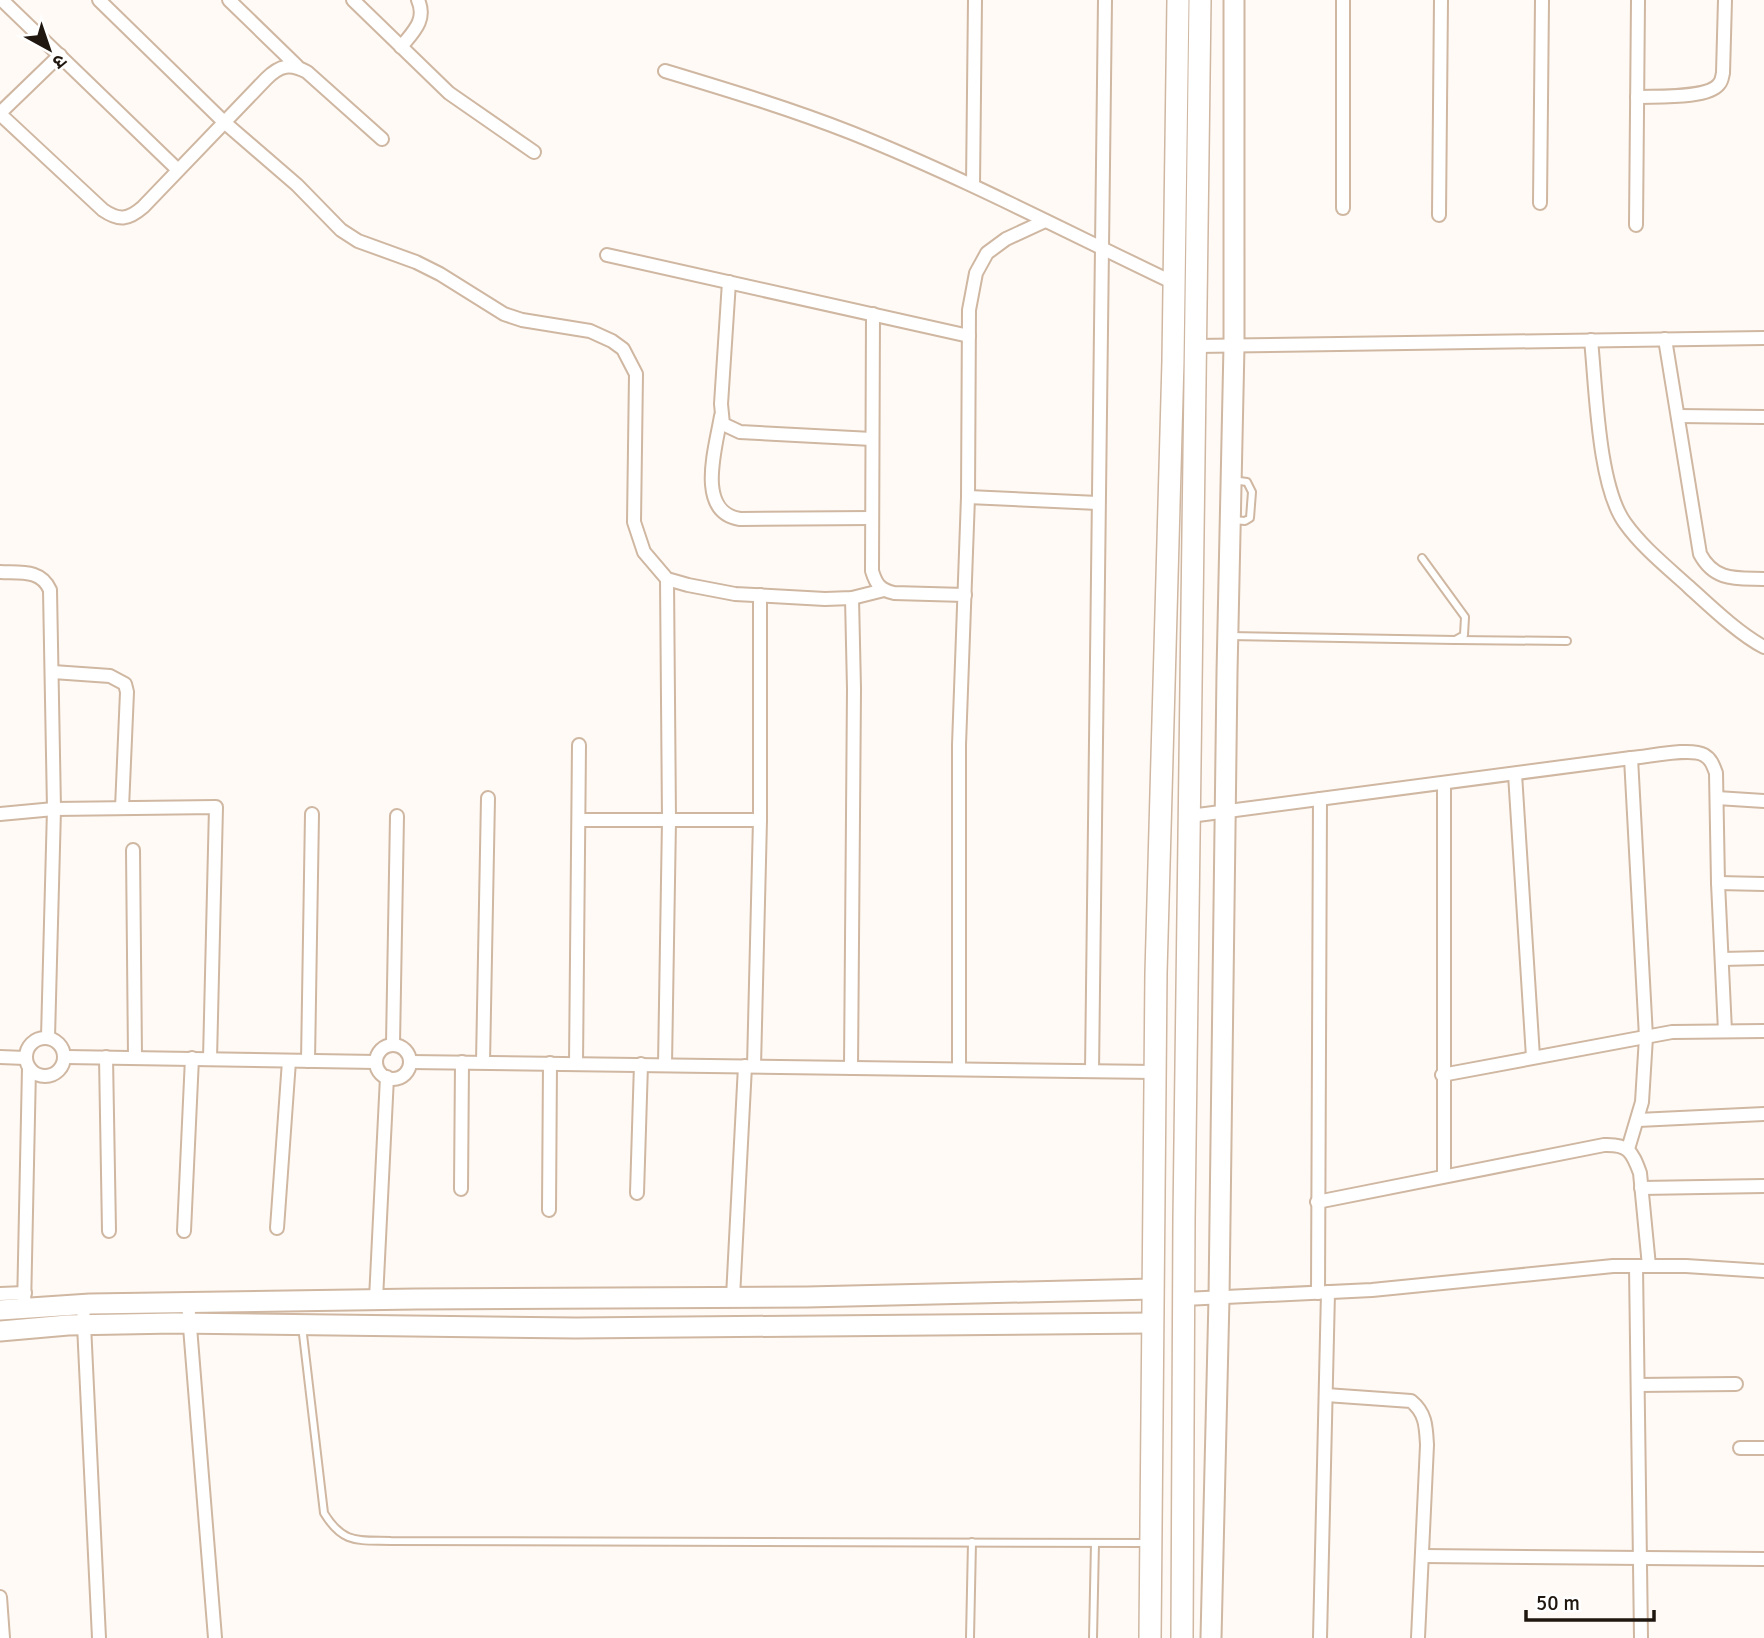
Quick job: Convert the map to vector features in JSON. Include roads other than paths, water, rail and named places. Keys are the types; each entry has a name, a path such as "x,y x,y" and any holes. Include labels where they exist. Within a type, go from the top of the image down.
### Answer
{"main road":[{"path":"1150,1638 1156,1072 1178,0"},
{"path":"1182,1638 1200,0"},
{"path":"1153,1307 1184,1304"}],"street":[{"path":"2,0 178,170"},
{"path":"99,0 224,122 297,185 341,230 358,240 440,274 504,314 522,320 590,331 623,349 636,374 635,523 644,552 667,579 700,587 760,595 825,599 852,598 884,590 965,595"},
{"path":"229,0 297,66 382,139"},
{"path":"353,0 449,93 534,152"},
{"path":"401,47 422,19 422,8 418,0"},
{"path":"972,185 975,0"},
{"path":"1092,1071 1105,0"},
{"path":"1211,1638 1234,346 1234,0"},
{"path":"1343,0 1343,208"},
{"path":"1439,215 1441,0"},
{"path":"1540,204 1542,0"},
{"path":"1636,225 1638,0"},
{"path":"1637,97 1701,94 1720,84 1723,73 1725,0"},
{"path":"60,55 0,113 103,211 114,218 124,219 135,214 276,69 288,65 297,66"},
{"path":"665,71 851,132 972,185 1174,283"},
{"path":"959,1069 959,745 968,497 969,310 976,273 988,253 1006,239 1045,221"},
{"path":"607,255 969,336"},
{"path":"729,282 721,416 712,481 716,505 726,516 740,519 872,518"},
{"path":"873,314 872,571 875,582 884,590"},
{"path":"1196,346 1764,338"},
{"path":"1665,339 1700,554 1706,566 1717,574 1731,578 1764,579"},
{"path":"1591,340 1605,465 1614,502 1623,521 1647,548 1697,595 1764,647"},
{"path":"721,416 723,424 740,432 873,439"},
{"path":"1678,416 1764,417"},
{"path":"968,497 1098,503"},
{"path":"0,572 32,573 41,576 50,590 54,809 48,1037"},
{"path":"665,1065 669,820 667,579"},
{"path":"733,1297 750,1066 760,820 760,595"},
{"path":"850,1068 854,702 852,598"},
{"path":"53,672 110,676 125,684 127,692 122,808"},
{"path":"576,1064 579,745"},
{"path":"1190,816 1631,758 1690,752 1702,754 1712,762 1716,773 1725,1031"},
{"path":"1628,1149 1638,1120 1643,1093 1647,1037 1631,758"},
{"path":"1515,774 1533,1057"},
{"path":"1444,783 1444,1177"},
{"path":"483,1062 488,798"},
{"path":"1717,798 1764,802"},
{"path":"1320,799 1317,1202 1326,1395 1320,1638"},
{"path":"0,814 54,809 216,807 210,1059"},
{"path":"309,1061 312,814"},
{"path":"393,1044 397,816"},
{"path":"579,820 760,820"},
{"path":"133,850 135,1057"},
{"path":"1718,883 1764,884"},
{"path":"1722,959 1764,958"},
{"path":"1443,1075 1672,1032 1764,1031"},
{"path":"0,1057 27,1063 37,1075 50,1075 61,1068 66,1057 61,1044 48,1037 29,1046 27,1063 25,1300"},
{"path":"393,1044 405,1050 411,1062 403,1077 394,1079 378,1070 376,1062 381,1049 385,1045 393,1044"},
{"path":"66,1057 376,1062"},
{"path":"106,1057 109,1231"},
{"path":"184,1231 192,1058"},
{"path":"277,1228 289,1061"},
{"path":"411,1062 1156,1072"},
{"path":"461,1189 462,1062"},
{"path":"549,1210 550,1063"},
{"path":"637,1193 641,1064"},
{"path":"376,1299 387,1077"},
{"path":"1638,1120 1764,1114"},
{"path":"1317,1202 1604,1144 1617,1144 1628,1149 1640,1173 1641,1188 1643,1266 1638,1385 1641,1638"},
{"path":"1641,1188 1764,1186"},
{"path":"1184,1304 1219,1298 1643,1266 1764,1271"},
{"path":"0,1294 25,1300 83,1304 733,1297 1153,1307"},
{"path":"0,1310 25,1300"},
{"path":"188,1302 215,1638"},
{"path":"83,1304 99,1638"},
{"path":"0,1331 84,1324 190,1323 576,1328 1153,1307"},
{"path":"1638,1385 1736,1384"},
{"path":"1326,1395 1411,1401 1420,1409 1426,1422 1418,1638"},
{"path":"1740,1448 1764,1448"},
{"path":"1423,1556 1764,1559"},
{"path":"0,1597 3,1638"}],"lane":[{"path":"1422,558 1465,618 1464,635 1455,640"},
{"path":"1227,636 1567,641"},
{"path":"302,1325 324,1513 333,1529 345,1537 390,1541 1151,1543"},
{"path":"970,1638 972,1542"},
{"path":"1093,1638 1095,1543"}]}
